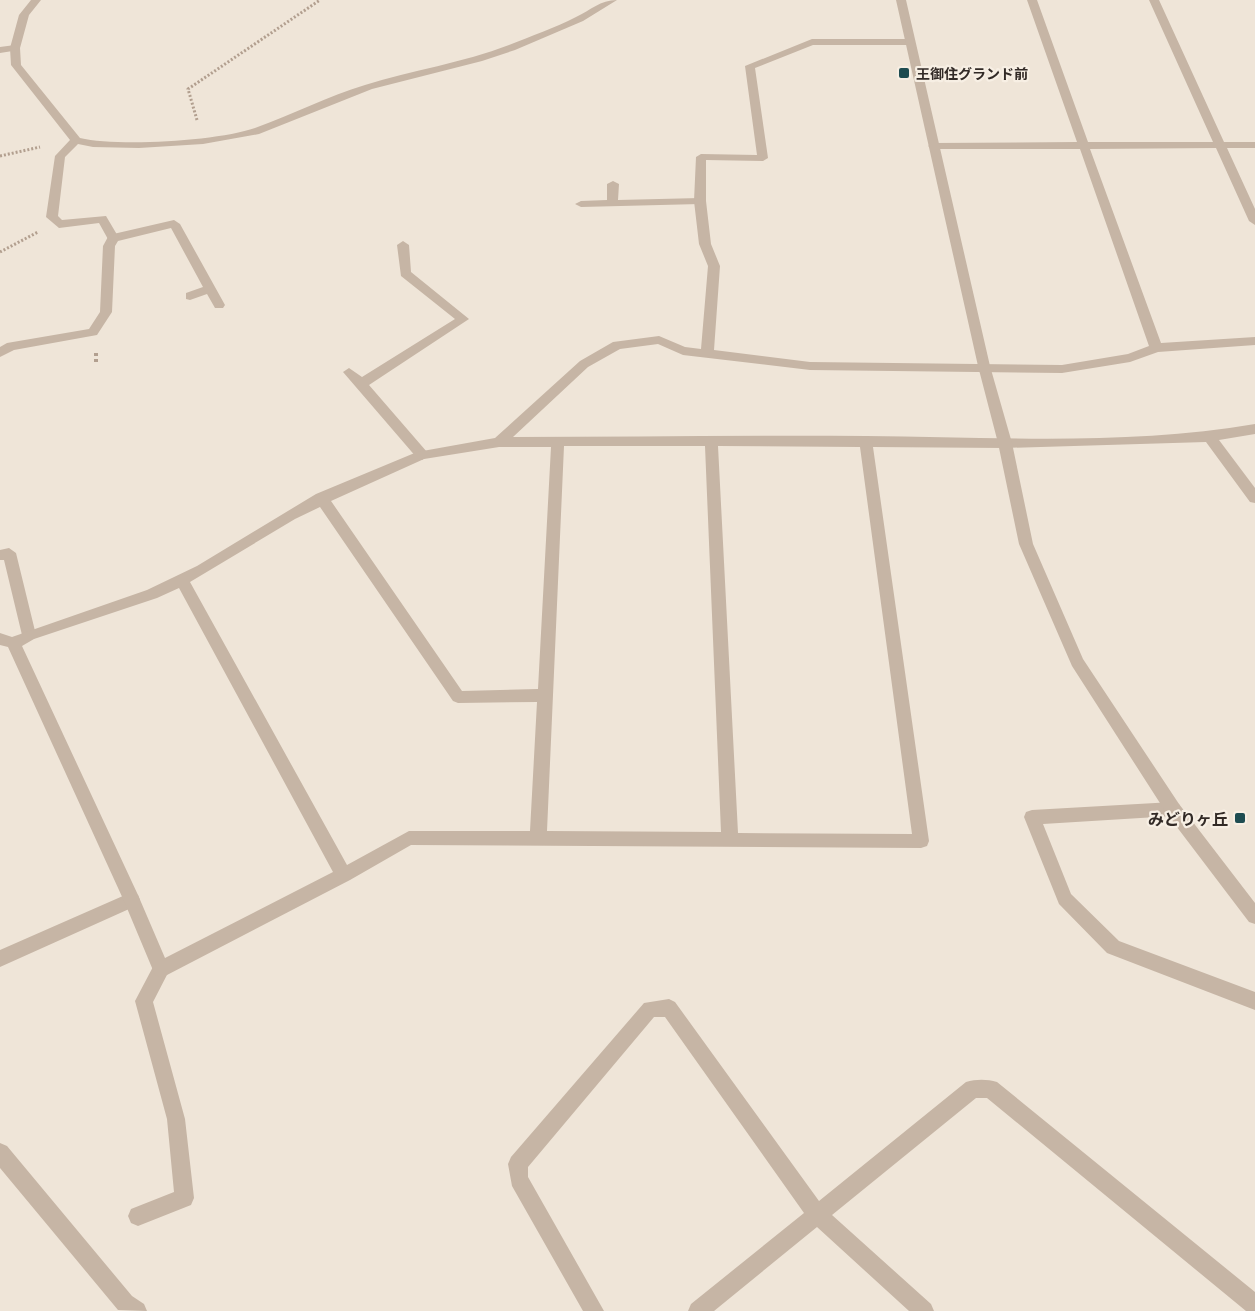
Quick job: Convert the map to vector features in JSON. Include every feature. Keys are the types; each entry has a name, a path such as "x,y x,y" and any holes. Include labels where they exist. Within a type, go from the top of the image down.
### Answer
{"street":[{"path":"36,0 24,15 15,48 16,65 76,140 93,144 139,145 203,141 255,132 368,87 478,59 511,48 580,19 612,0"},
{"path":"901,0 984,366 1005,443 1026,544 1077,662 1173,809 1255,916"},
{"path":"1032,0 1156,348"},
{"path":"1154,0 1255,221"},
{"path":"707,355 714,266 705,244 700,201 701,157 763,158 750,66 812,42 910,42"},
{"path":"0,50 15,48"},
{"path":"76,140 60,156 52,217 59,224 102,219 113,238"},
{"path":"933,146 1255,145"},
{"path":"612,203 613,184"},
{"path":"581,204 700,201"},
{"path":"0,353 11,346 93,332 106,312 109,246 113,238 172,218 219,305"},
{"path":"361,384 463,319 405,273 402,245"},
{"path":"423,287 439,279"},
{"path":"190,296 210,289"},
{"path":"500,442 584,364 617,345 659,340 683,351 810,366 960,369 984,366 1062,369 1130,358 1156,348 1255,341"},
{"path":"349,372 422,455"},
{"path":"161,969 132,900 6,641 152,594 182,580 321,498 422,455 500,442 1005,443 1170,440 1209,437 1255,429"},
{"path":"1209,437 1255,498"},
{"path":"538,838 558,441"},
{"path":"711,441 730,839"},
{"path":"138,1216 184,1198 176,1119 144,1001 161,969 344,875 409,838 921,841 866,441"},
{"path":"321,498 458,697 546,694"},
{"path":"0,555 9,553 29,635"},
{"path":"182,580 344,875"},
{"path":"1173,809 1032,817 1065,899 1113,947 1255,1000"},
{"path":"0,958 132,900"},
{"path":"594,1311 519,1179 518,1164 650,1009 669,1008 818,1215 924,1311"},
{"path":"698,1311 973,1089 990,1089 1255,1305"},
{"path":"0,1153 124,1303 137,1311"}],"path":[{"path":"203,141 188,89 320,0"},
{"path":"0,252 56,221"}],"place":[{"name":"王御住グランド前","path":"904,73"},
{"name":"みどりヶ丘","path":"1240,818"}]}
